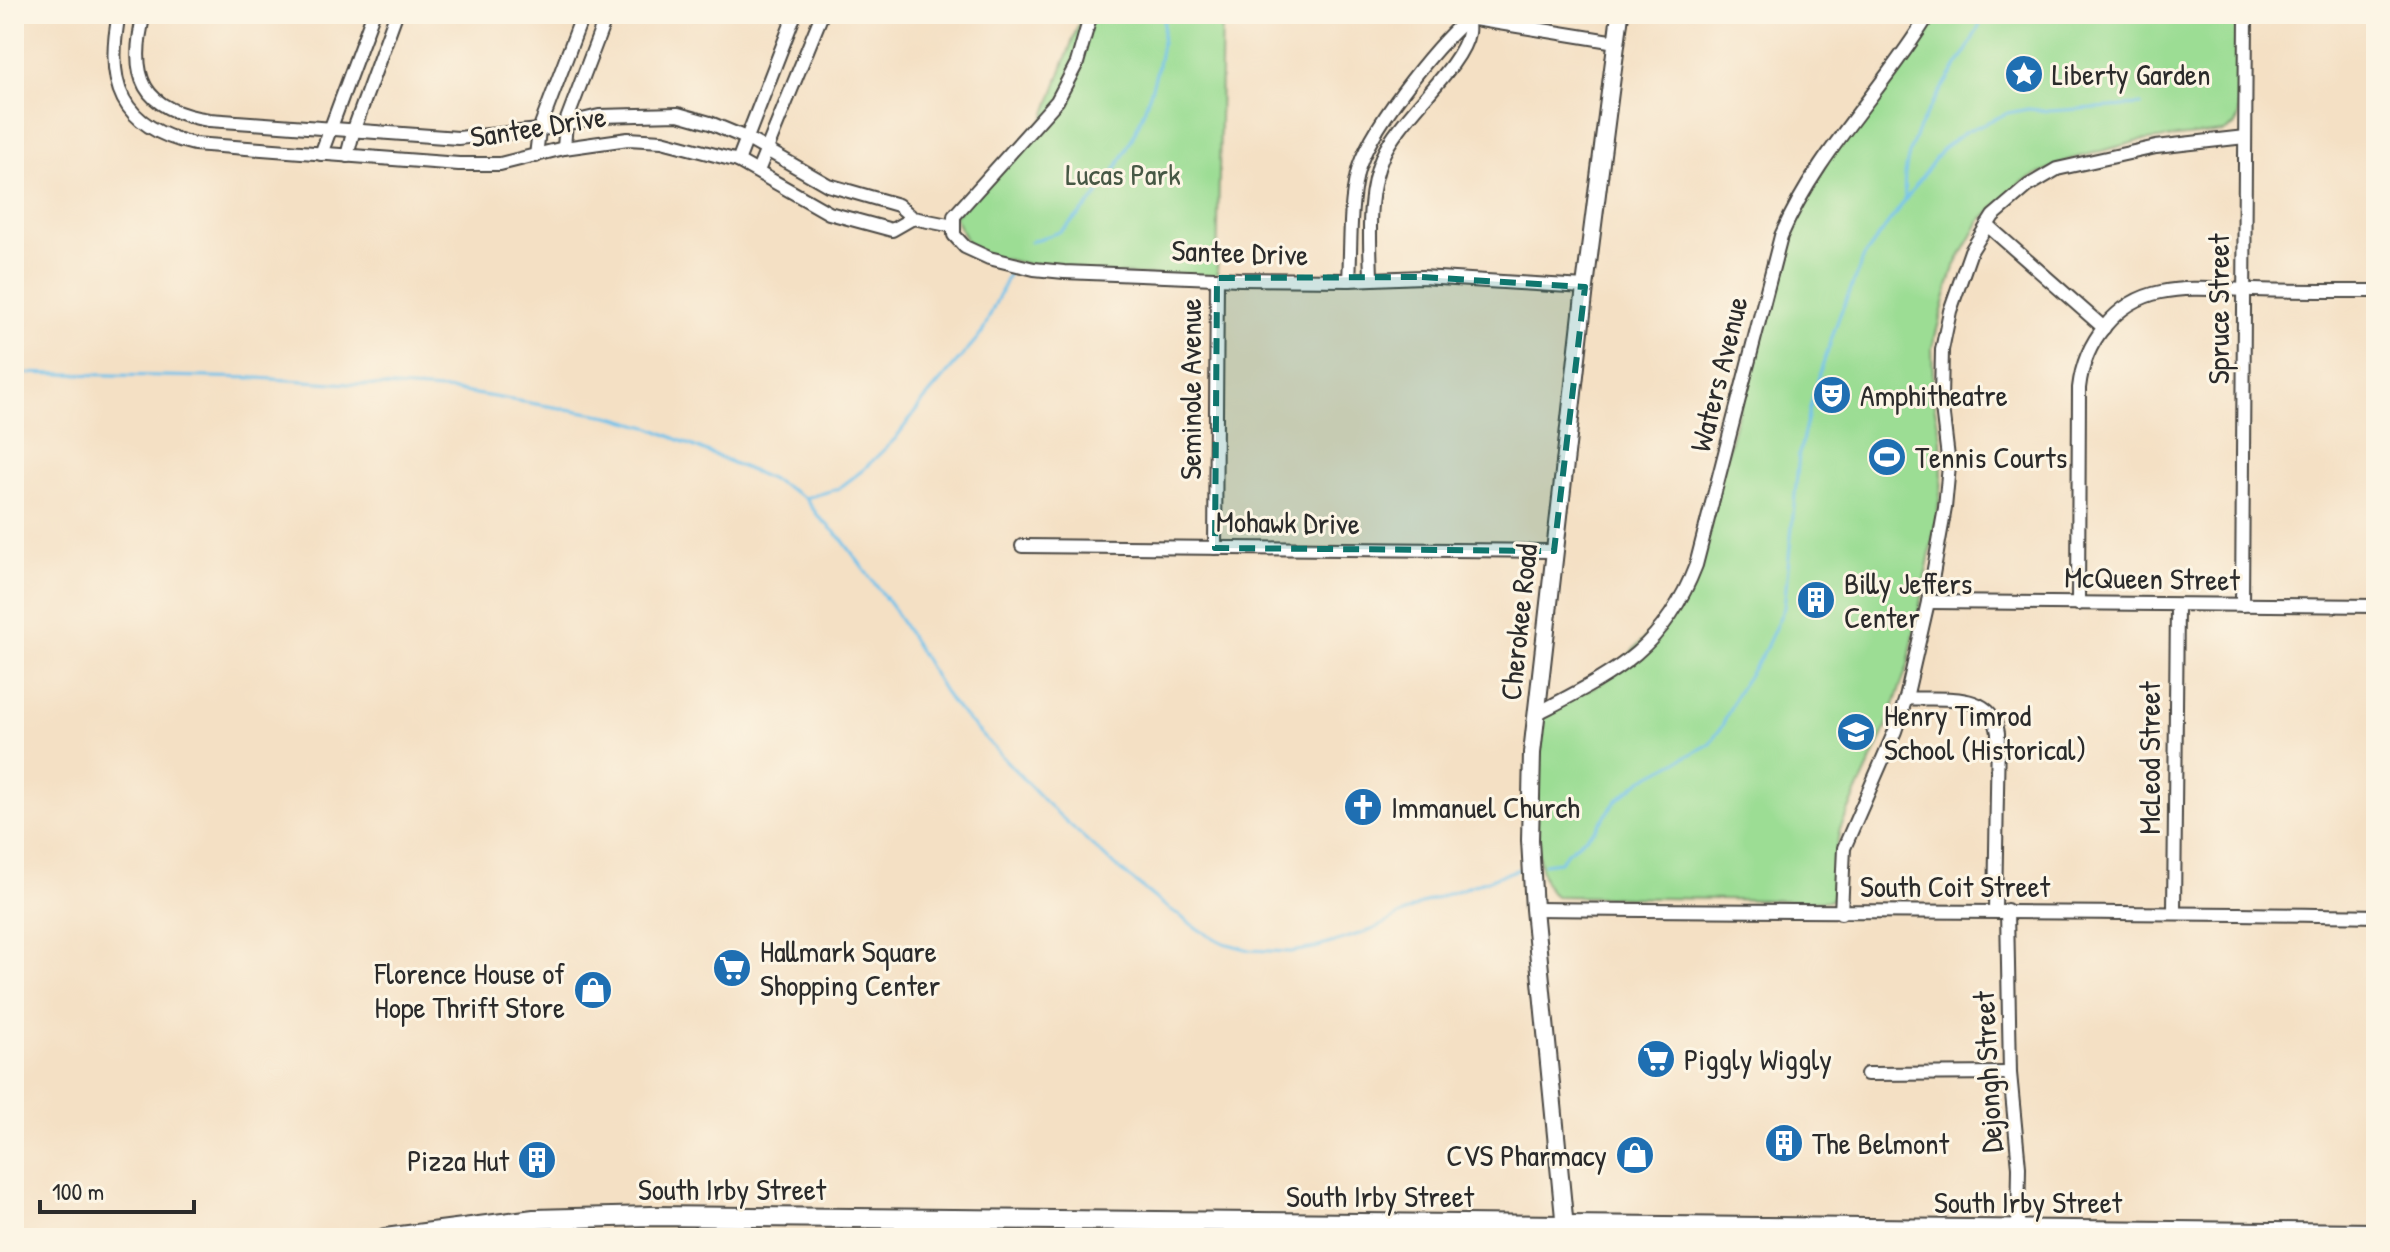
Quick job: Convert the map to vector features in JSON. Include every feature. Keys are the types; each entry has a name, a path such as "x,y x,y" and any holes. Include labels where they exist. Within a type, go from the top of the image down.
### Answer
{"main road":[{"name":"South Irby Street","path":"385,1238 534,1219 651,1216 1566,1231 2376,1233"}],"street":[{"name":"Santee Drive","path":"119,14 113,56 120,96 135,117 170,138 194,144 459,164 500,164 564,148 628,139 662,141 738,161 829,213 892,230 913,218"},
{"name":"Santee Drive","path":"144,14 137,53 138,68 144,83 158,102 183,116 458,138 539,130 599,116 678,114 746,138 828,185 898,205 913,218 953,226 956,239 972,252 1034,269 1217,278 1349,280 1422,277 1585,287"},
{"path":"321,154 373,14"},
{"path":"347,156 396,14"},
{"path":"536,156 539,130 583,14"},
{"path":"564,148 566,122 607,14"},
{"path":"738,161 795,14"},
{"path":"758,171 822,14"},
{"path":"953,226 954,216 960,207 1057,101 1077,63 1091,14"},
{"name":"Cherokee Road","path":"1566,1231 1534,909 1530,803 1536,714 1554,551 1620,14"},
{"name":"Waters Avenue","path":"1536,714 1630,661 1676,608 1696,565 1781,236 1798,199 1820,164 1929,14"},
{"name":"Spruce Street","path":"2242,605 2246,14"},
{"path":"1468,16 1616,42"},
{"path":"1371,278 1370,208 1384,152 1400,127 1457,57 1468,33 1468,16"},
{"path":"1349,280 1354,194 1367,146 1448,35 1468,16"},
{"path":"1841,913 1844,848 1906,698 1928,602 1948,481 1947,438 1941,399 1942,350 1957,286 1971,251 1987,225 2028,186 2065,166 2156,147 2245,137"},
{"path":"1987,225 2104,328"},
{"name":"Seminole Avenue","path":"1215,548 1217,278"},
{"path":"2078,604 2079,388 2087,354 2104,328 2129,305 2157,293 2184,289 2376,291"},
{"name":"Mohawk Drive","path":"1022,546 1554,551"},
{"name":"McQueen Street","path":"1928,602 2376,606"},
{"name":"McLeod Street","path":"2174,912 2177,605"},
{"name":"Dejongh Street","path":"1906,698 1976,702 1986,707 1992,715 1998,733 2001,910 2010,1073 2019,1167 2018,1230"},
{"name":"South Coit Street","path":"1534,909 1841,913 2001,910 2376,916"},
{"path":"1867,1074 2010,1073"}],"highlighted area":[{"path":"1422,277 1585,287 1554,551 1215,548 1217,278"}],"green space":[{"name":"Lucas Park","path":"1082,14 1222,14 1217,278 1064,272 972,252 954,216 1044,119"},
{"path":"1932,14 2240,14 2238,119 2234,126 2224,132 2139,141 2068,160 2022,182 1980,221 1953,270 1932,348 1934,405 1941,437 1942,481 1937,517 1908,665 1884,733 1840,829 1832,898 1829,901 1555,896 1546,884 1537,839 1543,714 1605,681 1690,588 1790,223 1820,169"}],"waterway":[{"path":"1030,242 1064,229 1112,175 1139,123 1149,95 1157,67 1164,14"},
{"path":"1905,198 1905,178 1913,141 1985,14"},
{"path":"1544,864 1560,862 1567,852 1595,830 1617,800 1642,780 1710,744 1737,693 1764,652 1784,608 1799,454 1814,391 1839,317 1864,257 1942,149 1965,132 2008,113 2028,109 2049,111 2141,105"},
{"path":"805,498 838,489 895,439 982,333 1010,271"},
{"path":"14,373 258,378 457,391 609,416 651,428 777,482 805,498 841,538 894,610 950,701 1045,802 1157,900 1224,943 1250,950 1291,952 1315,948 1372,930 1425,902 1519,869"}],"place":[{"name":"Liberty Garden","path":"2024,74"},
{"name":"Amphitheatre","path":"1832,395"},
{"name":"Tennis Courts","path":"1887,457"},
{"name":"Billy Jeffers Center","path":"1816,600"},
{"name":"Henry Timrod School (Historical)","path":"1856,732"},
{"name":"Immanuel Church","path":"1363,807"},
{"name":"Hallmark Square Shopping Center","path":"732,968"},
{"name":"Florence House of Hope Thrift Store","path":"593,990"},
{"name":"Piggly Wiggly","path":"1656,1059"},
{"name":"The Belmont","path":"1784,1143"},
{"name":"CVS Pharmacy","path":"1635,1155"},
{"name":"Pizza Hut","path":"537,1160"}]}
